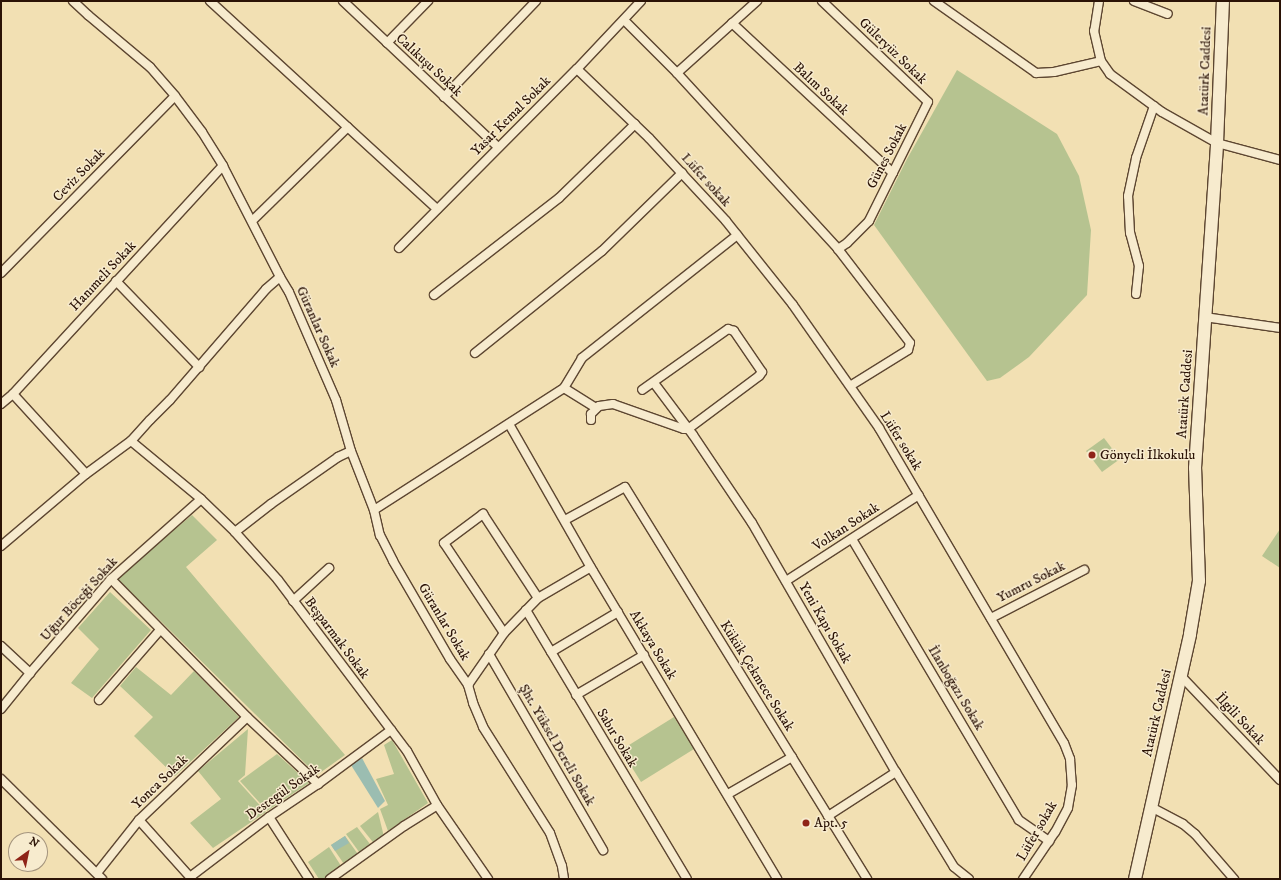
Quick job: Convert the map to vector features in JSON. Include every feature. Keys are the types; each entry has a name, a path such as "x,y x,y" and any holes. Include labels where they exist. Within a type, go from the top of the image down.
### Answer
{"main road":[{"name":"Atatürk Caddesi","path":"1135,879 1199,581 1195,468 1217,143 1222,1"}],"street":[{"name":"Güranlar Sokak","path":"73,1 150,67 175,96 202,132 223,166 289,292 336,400 351,451 374,510 380,535 393,561 450,659 468,685"},
{"path":"210,1 437,209"},
{"name":"Calıkuşu Sokak","path":"343,1 498,147"},
{"path":"387,43 428,1"},
{"path":"444,96 536,1"},
{"name":"Yasar Kemal Sokak","path":"398,248 577,69 641,1"},
{"path":"677,73 757,1"},
{"name":"Güleryüz Sokak","path":"822,1 928,102"},
{"path":"934,1 1036,72 1054,72 1101,61"},
{"path":"1100,1 1094,31 1101,61 1110,74 1154,106 1217,143 1280,160"},
{"path":"1134,1 1168,14"},
{"path":"624,20 677,73 838,249 910,343 908,350 850,386"},
{"name":"Balım Sokak","path":"732,23 893,173"},
{"name":"Lüfer sokak","path":"577,69 635,124 682,173 737,235 793,305 879,428 1064,743 1070,759 1072,786 1068,808 1024,879"},
{"name":"Ceviz Sokak","path":"1,274 175,96"},
{"name":"Günes Sokak","path":"838,249 847,243 869,221 928,102"},
{"path":"1136,294 1139,266 1130,233 1128,196 1136,158 1154,106"},
{"path":"434,295 559,198 635,124"},
{"path":"252,221 348,127"},
{"name":"Hanımeli Sokak","path":"1,404 13,394 116,280 223,166"},
{"path":"475,353 602,251 682,173"},
{"path":"374,510 564,388 582,358 737,235"},
{"path":"1,546 86,474 131,441 199,367 266,289 280,277"},
{"path":"116,280 199,367"},
{"path":"1205,317 1280,328"},
{"path":"591,420 591,414 596,408 613,404 684,429 688,429 759,376 762,372 734,331 728,329 654,383 642,390"},
{"name":"Yeni Kapı Sokak","path":"654,383 688,429 752,523 896,772 954,867 969,879"},
{"path":"564,388 596,408"},
{"path":"13,394 86,474"},
{"name":"Akkaya Sokak","path":"509,424 591,567 728,794 777,879"},
{"name":"Beşparmak Sokak","path":"131,441 201,499 235,532 278,580 292,601 407,751 437,805 488,879"},
{"path":"235,532 271,504 338,457 351,451"},
{"name":"Kükük Çekmece Sokak","path":"565,520 625,487 867,879"},
{"name":"Volkan Sokak","path":"786,581 919,495"},
{"name":"Uğur Böceği Sokak","path":"1,709 30,673 112,579 201,499"},
{"path":"504,633 444,543 483,514 538,598"},
{"name":"İlanboğazı Sokak","path":"852,538 1019,820 1048,841"},
{"path":"564,879 562,866 550,833 483,726 473,703 468,685 504,633 538,598 591,567"},
{"path":"292,601 329,568"},
{"name":"Yumru Sokak","path":"991,618 1084,570"},
{"path":"112,579 160,630 318,784"},
{"name":"Sabır Sokak","path":"526,610 687,879"},
{"path":"551,652 618,612"},
{"path":"99,700 160,630"},
{"path":"1,646 30,673"},
{"name":"Şht. Yüksel Dereli Sokak","path":"489,654 603,850"},
{"path":"576,695 644,655"},
{"name":"İlgili Sokak","path":"1180,675 1280,780"},
{"name":"Yonca Sokak","path":"100,876 139,820 248,717"},
{"name":"Destegül Sokak","path":"191,878 269,817 318,784 391,730"},
{"path":"728,794 792,757"},
{"path":"828,816 896,772"},
{"path":"1,779 100,876"},
{"path":"330,879 404,826 437,805"},
{"path":"1151,807 1183,824 1195,834 1234,879"},
{"path":"269,817 309,879"},
{"path":"139,820 191,878"}],"green space":[{"path":"957,70 1057,134 1079,176 1091,230 1087,295 1029,357 1000,378 987,381 874,225 907,159"},
{"path":"1104,438 1120,459 1102,472 1086,451"},
{"path":"192,515 217,540 186,567 345,755 317,775 117,578"},
{"path":"1280,529 1280,568 1262,556"},
{"path":"110,592 151,630 92,698 71,683 99,649 78,628"},
{"path":"136,667 171,695 194,671 239,717 175,776 134,736 153,717 120,686"},
{"path":"674,717 694,749 641,782 621,750"},
{"path":"248,729 245,775 238,781 266,812 213,848 190,823 221,799 198,771"},
{"path":"392,740 428,803 388,831 380,809 388,805 376,779 394,774 384,745"},
{"path":"277,754 309,783 267,811 240,781"},
{"path":"378,812 385,841 376,846 360,826"},
{"path":"357,827 373,848 362,856 346,834"},
{"path":"345,836 360,857 346,867 331,845"},
{"path":"329,847 343,869 328,879 319,879 308,862"}],"water":[{"path":"362,758 385,801 378,808 351,765"},
{"path":"345,836 349,843 335,851 331,845"}],"place":[{"name":"Gönyeli İlkokulu","path":"1092,455"},
{"name":"Apt. 5","path":"806,823"}]}
